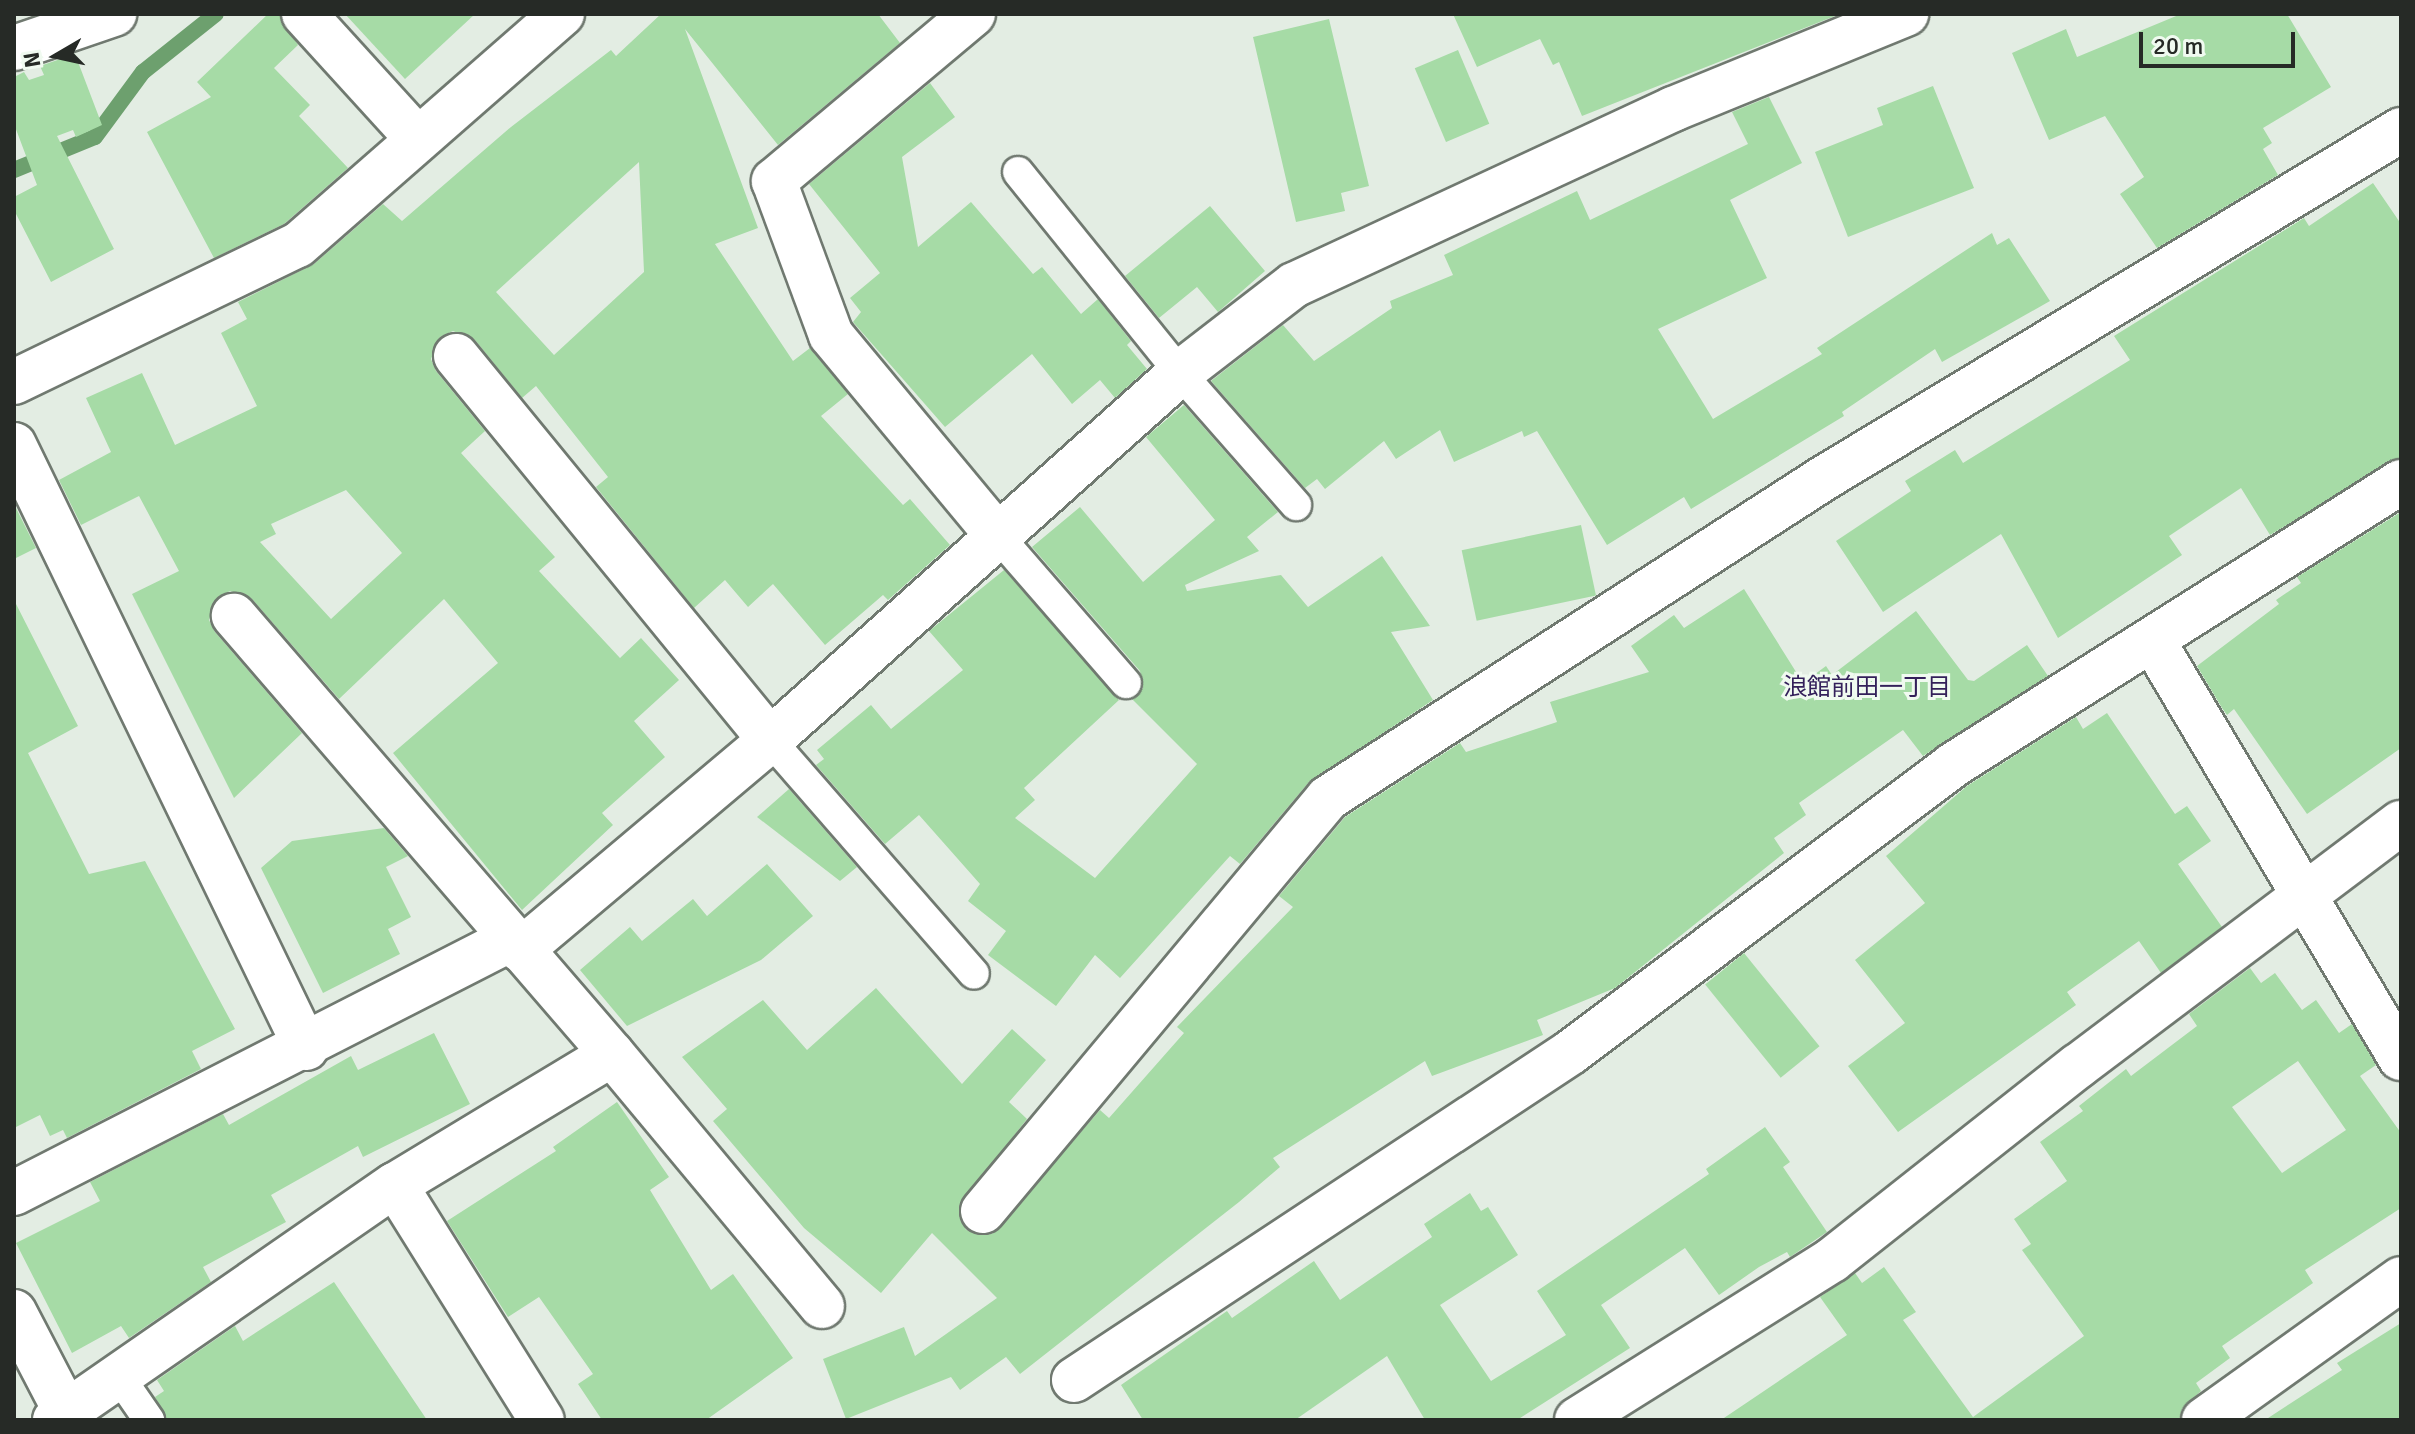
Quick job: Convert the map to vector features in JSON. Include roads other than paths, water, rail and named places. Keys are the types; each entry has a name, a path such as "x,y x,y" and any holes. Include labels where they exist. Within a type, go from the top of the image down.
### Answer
{"street":[{"path":"14,48 114,14"},
{"path":"304,14 417,138"},
{"path":"14,382 298,245 562,14"},
{"path":"973,14 774,181 831,335 998,536"},
{"path":"14,1193 516,944 770,740 1180,373 1294,285 1673,109 1906,14"},
{"path":"983,1211 1328,798 1824,478 2401,130"},
{"path":"456,356 770,740"},
{"path":"14,445 306,1048"},
{"path":"1074,1380 1571,1052 1953,765 2401,482"},
{"path":"234,616 612,1054 822,1306"},
{"path":"2153,641 2401,1058"},
{"path":"1577,1420 1832,1260 2304,893 2401,823"},
{"path":"14,1312 60,1416 395,1185 612,1054"},
{"path":"395,1185 542,1420"},
{"path":"2204,1420 2401,1279"}],"lane":[{"path":"1018,172 1180,373 1296,505"},
{"path":"998,536 1126,683"},
{"path":"770,740 974,974"},
{"path":"118,1375 149,1420"}],"waterway":[{"path":"14,170 95,137 143,72 216,14"}],"district":[{"name":"浪館前田一丁目","path":"1867,688"}]}
